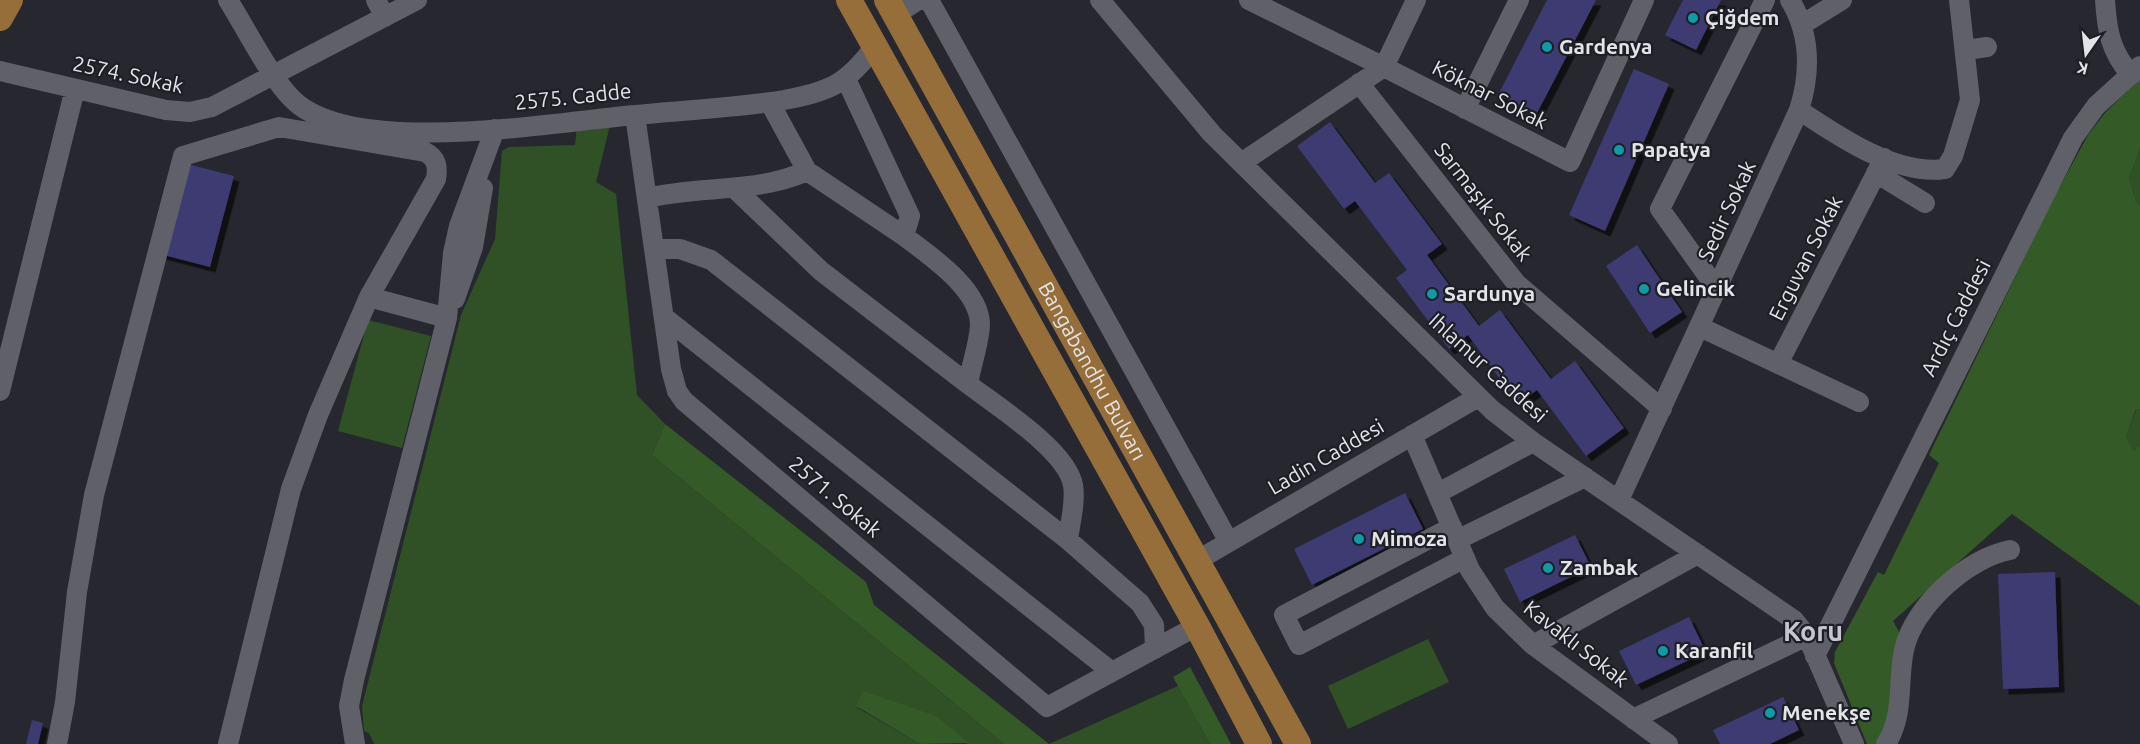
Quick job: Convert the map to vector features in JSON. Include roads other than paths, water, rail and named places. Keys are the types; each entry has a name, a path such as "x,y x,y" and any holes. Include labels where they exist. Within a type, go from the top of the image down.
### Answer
{"main road":[{"name":"Bangabandhu Bulvarı","path":"849,0 1197,626 1259,744"},
{"name":"Bangabandhu Bulvarı","path":"891,7 1298,744"},
{"path":"875,46 891,7"}],"street":[{"name":"2575. Cadde","path":"228,0 286,92 300,106 332,121 363,128 436,133 770,103 821,92 846,79 856,71 875,46"},
{"path":"891,7 918,0"},
{"path":"929,0 1229,542"},
{"name":"Ihlamur Caddesi","path":"1100,0 1198,118 1478,397 1533,442 1698,554 1804,632"},
{"name":"Köknar Sokak","path":"1249,0 1570,162 1644,0"},
{"path":"1241,163 1384,68 1416,0"},
{"path":"1465,109 1519,0"},
{"path":"1717,289 1660,209 1765,0"},
{"name":"Sedir Sokak","path":"1619,500 1799,110 1805,89 1808,55 1803,24 1790,0"},
{"path":"1803,24 1842,0"},
{"path":"1880,165 1936,170 1948,166 1970,100 1959,0"},
{"path":"2105,0 2107,30 2111,45 2135,70"},
{"name":"2574. Sokak","path":"0,71 166,110 190,112 212,107 276,76 381,8 410,2"},
{"path":"1966,50 1987,47"},
{"name":"Ardıç Caddesi","path":"1815,656 2073,138 2096,106 2135,70"},
{"path":"846,79 910,216 904,236"},
{"name":"Sarmaşık Sokak","path":"1359,83 1516,283 1662,409"},
{"path":"0,391 75,89"},
{"path":"770,103 807,171 904,236 955,278 975,308 980,324 968,384"},
{"path":"1799,110 1880,165 1925,203"},
{"name":"2571. Sokak","path":"635,115 673,380 684,401 1047,707 1197,626"},
{"path":"57,744 65,702 77,592 94,495 183,156 279,127 431,155 437,170 436,179 369,297 318,415 291,489 228,744"},
{"path":"355,744 349,706 354,680 447,318 473,247 495,129"},
{"name":"Erguvan Sokak","path":"1778,364 1880,165"},
{"path":"646,198 692,189 734,188 777,183 807,171"},
{"path":"734,188 821,272 1052,450 1068,469 1073,485 1068,540"},
{"path":"654,249 680,249 711,260 1068,540 1140,603 1154,625 1155,649"},
{"path":"369,297 447,318"},
{"path":"664,317 1112,672"},
{"path":"1700,327 1860,402"},
{"name":"Ladin Caddesi","path":"1198,560 1478,397"},
{"name":"Kavaklı Sokak","path":"1412,435 1465,558 1484,595 1508,623 1533,645 1668,744"},
{"path":"1438,493 1533,442"},
{"path":"1465,558 1299,645 1284,615 1455,533 1585,477"},
{"path":"1886,744 1899,716 1901,666 1909,632 1928,606 1964,570 1988,556 2010,550"},
{"path":"1533,645 1698,554"},
{"path":"1633,719 1804,632 1839,608"},
{"path":"1804,632 1847,742"}],"place":[{"name":"Çiğdem","path":"1693,18"},
{"name":"Gardenya","path":"1547,47"},
{"name":"Papatya","path":"1619,150"},
{"name":"Gelincik","path":"1644,289"},
{"name":"Sardunya","path":"1432,294"},
{"name":"Mimoza","path":"1359,539"},
{"name":"Zambak","path":"1548,568"},
{"name":"Karanfil","path":"1663,651"},
{"name":"Menekşe","path":"1770,713"}],"district":[{"name":"Koru","path":"1813,632"}]}
